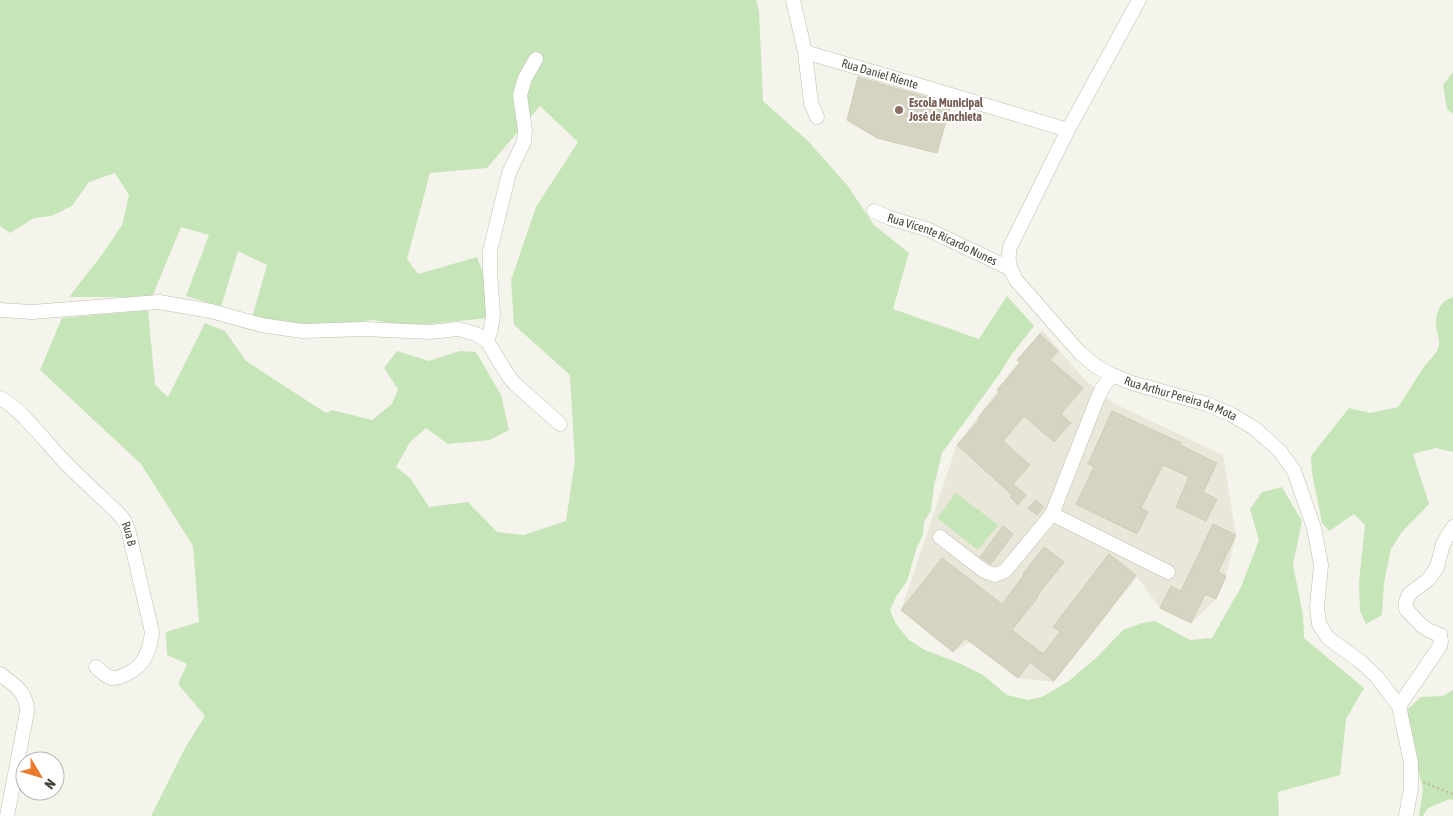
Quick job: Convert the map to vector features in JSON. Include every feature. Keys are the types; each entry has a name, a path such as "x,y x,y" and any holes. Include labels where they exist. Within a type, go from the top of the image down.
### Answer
{"street":[{"path":"793,0 805,52 810,103 817,117"},
{"path":"1009,268 1008,257 1010,247 1068,130 1139,0"},
{"name":"Rua Daniel Riente","path":"805,52 1068,130"},
{"path":"487,341 492,329 493,315 490,251 509,173 524,142 525,130 520,95 525,78 536,59"},
{"name":"Rua Vicente Ricardo Nunes","path":"874,210 890,218 929,230 1009,268"},
{"name":"Rua Arthur Pereira da Mota","path":"1009,268 1016,280 1080,353 1097,367 1132,383 1206,404 1232,415 1254,428 1280,451 1294,470 1314,528 1321,565 1317,607 1319,624 1328,638 1361,662 1377,678 1399,706 1411,763 1406,816"},
{"path":"0,310 32,312 159,302 211,311 261,325 302,331 363,329 430,332 458,329 476,334 487,341 515,384 560,424"},
{"path":"940,537 984,571 995,574 1005,571 1052,514 1098,396 1112,375"},
{"name":"Rua B","path":"0,398 5,400 20,414 62,459 117,512 128,529 152,632 150,645 142,662 128,674 119,678 111,678 96,668"},
{"path":"1052,514 1168,572"},
{"path":"1399,706 1440,646 1441,641 1440,635 1430,631 1412,616 1406,609 1406,602 1409,594 1429,579 1437,567 1443,544 1453,527"},
{"path":"0,674 20,690 25,696 27,703 27,712 7,816"}],"path":[{"path":"1411,777 1453,794"}],"shaded area":[{"path":"1042,330 1085,380 1113,403 1223,455 1236,535 1226,576 1216,599 1191,623 1160,608 1137,577 1053,682 1018,678 971,642 953,652 901,610 957,445"}],"green space":[{"path":"0,0 756,0 759,11 763,101 808,141 847,185 874,225 909,253 893,309 979,339 1007,296 1034,326 942,453 934,486 931,510 924,522 923,535 917,547 907,581 890,610 896,624 909,640 925,650 959,663 983,675 1007,695 1028,700 1042,697 1069,681 1097,657 1123,630 1142,623 1155,621 1190,640 1212,638 1241,587 1259,540 1250,509 1262,492 1282,487 1302,521 1293,565 1303,615 1304,638 1364,688 1346,719 1340,775 1278,792 1279,816 151,816 185,748 205,716 178,684 187,664 167,655 166,632 199,622 193,546 141,464 40,370 62,318 148,310 155,385 168,397 205,323 225,331 246,361 326,413 332,410 372,420 392,404 398,389 384,368 397,351 429,361 460,351 476,352 501,395 509,430 490,440 448,444 426,428 410,442 396,467 410,478 429,507 468,502 497,532 524,535 566,521 575,461 570,375 514,325 511,280 536,207 578,142 540,106 487,168 430,173 407,259 418,274 477,257 489,290 488,318 410,326 372,320 327,328 252,318 267,265 238,251 221,307 186,296 209,235 181,227 152,297 69,297 122,225 129,195 115,173 89,182 72,206 51,216 34,218 10,233 0,226"},
{"path":"1453,72 1453,114 1447,109 1443,85"},
{"path":"1453,297 1453,452 1436,448 1413,454 1429,504 1402,532 1391,549 1384,583 1382,615 1366,624 1360,611 1359,582 1365,525 1354,514 1329,531 1322,523 1312,473 1311,456 1349,408 1370,413 1398,407 1437,350 1439,338 1436,328 1437,314 1441,305"},
{"path":"956,493 998,525 978,550 937,518"},
{"path":"1453,690 1453,800 1450,799 1428,808 1423,816 1419,816 1423,789 1411,739 1407,710 1421,697 1443,696"}],"building":[{"name":"Escola Municipal José de Anchieta","path":"858,77 951,104 937,153 877,138 847,120"},
{"path":"1040,334 1058,351 1050,360 1083,388 1061,414 1071,423 1054,442 1024,416 1003,441 1030,465 1013,484 1026,495 1018,505 1010,497 1012,495 957,445 1000,392 997,390 1020,363 1017,360"},
{"path":"1112,411 1181,443 1180,445 1217,463 1203,492 1217,499 1206,521 1176,507 1189,477 1163,465 1141,508 1148,512 1137,534 1076,504 1094,467 1088,464"},
{"path":"1036,500 1044,507 1037,515 1028,508"},
{"path":"1213,524 1236,535 1218,572 1226,576 1216,599 1205,594 1191,623 1160,608 1171,586 1181,591"},
{"path":"1003,526 1013,534 991,564 980,557"},
{"path":"1044,547 1064,562 1012,630 1043,654 1060,632 1053,627 1109,554 1136,575 1054,681 1030,662 1018,678 965,638 953,652 901,610 942,558 1002,604"}],"place":[{"name":"Escola Municipal José de Anchieta","path":"899,110"}]}
